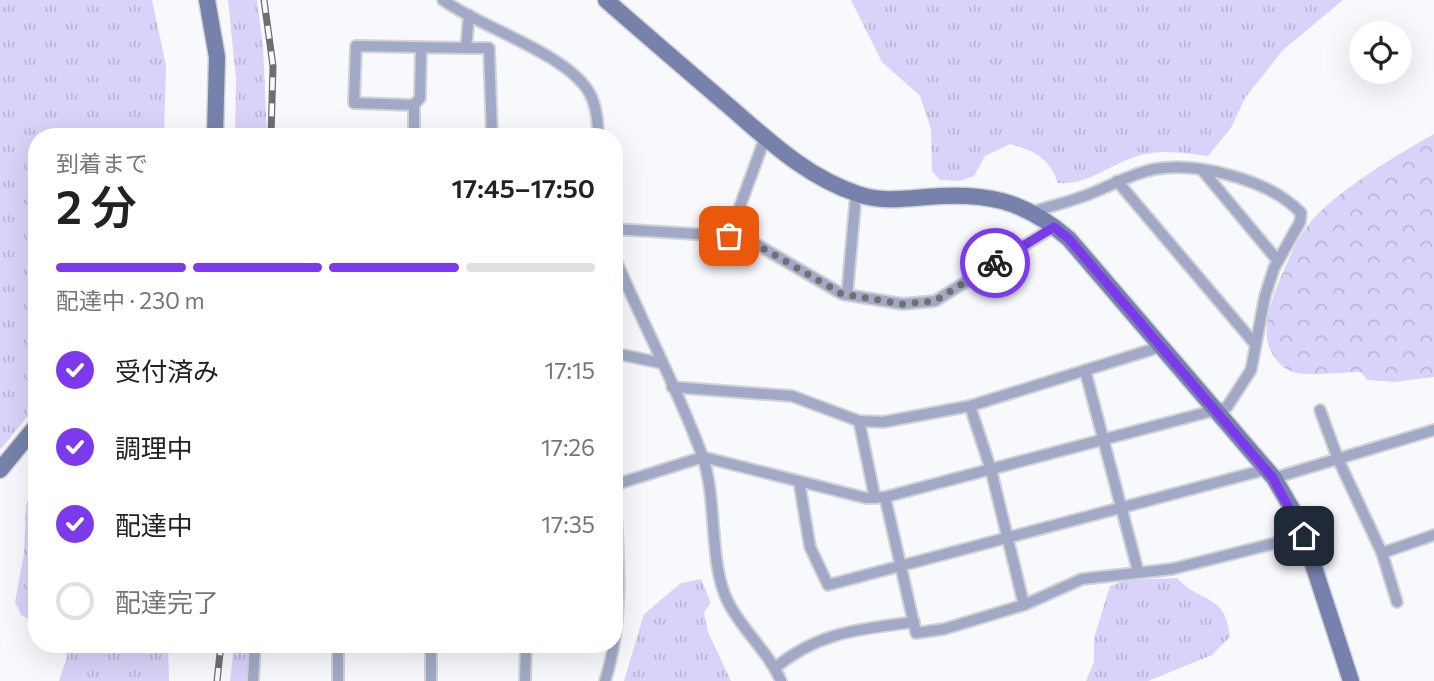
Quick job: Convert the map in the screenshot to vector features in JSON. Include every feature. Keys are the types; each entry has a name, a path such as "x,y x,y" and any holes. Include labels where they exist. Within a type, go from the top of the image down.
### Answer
{"street":[{"path":"208,0 217,57 215,128"},
{"path":"443,0 560,64 590,92 598,118 598,128"},
{"path":"606,0 765,138 820,177 856,194 883,200 977,194 1032,212 1054,227 1087,259 1269,474 1304,536 1352,681"},
{"path":"466,48 469,15"},
{"path":"414,106 354,103 356,46 489,48 492,128"},
{"path":"414,128 414,106 420,98 421,47"},
{"path":"729,236 765,138"},
{"path":"623,482 703,457 880,498 1227,407 1251,370 1265,296 1278,261 1300,222 1301,213 1292,202 1262,184 1203,172 1157,169 1032,212"},
{"path":"1203,172 1278,261"},
{"path":"1117,181 1255,344"},
{"path":"847,295 856,194"},
{"path":"623,230 729,236 754,243 847,295 903,304 935,301 1054,227"},
{"path":"623,276 703,457 713,510 721,580 728,602 775,668 781,681"},
{"path":"672,387 792,396 859,421 883,422 970,406 1160,347"},
{"path":"623,354 661,363"},
{"path":"1085,370 1124,509 1138,571"},
{"path":"970,406 991,470 1024,606"},
{"path":"1320,410 1338,459 1382,553 1397,602"},
{"path":"859,421 901,567 916,633 944,629 1024,606 1082,579 1172,569 1304,536"},
{"path":"799,481 810,547 828,584 1124,509 1338,459 1434,430"},
{"path":"0,470 28,436"},
{"path":"1382,553 1434,535"},
{"path":"775,668 797,650 843,632 914,622"},
{"path":"253,681 255,653"},
{"path":"338,653 338,681"},
{"path":"431,653 431,681"},
{"path":"525,681 526,653"},
{"path":"605,681 615,653"}],"green space":[{"path":"0,0 152,0 166,65 164,128 28,128 28,416 0,450"},
{"path":"228,0 257,0 263,46 267,128 235,128 236,79"},
{"path":"851,0 1343,0 1283,50 1245,98 1231,128 1208,156 1174,152 1149,153 1080,181 1058,183 1050,167 1040,157 1010,144 985,156 974,176 960,181 940,180 932,171 931,129 920,96 882,62"},
{"path":"1434,134 1434,377 1395,382 1367,380 1361,372 1304,374 1286,368 1270,350 1267,323 1275,291 1300,237 1319,213 1349,187"},
{"path":"28,500 28,618 21,615 15,602 24,554"},
{"path":"1177,578 1218,606 1228,623 1230,637 1212,655 1148,681 1086,681 1094,662 1094,638 1110,586 1126,580"},
{"path":"701,579 711,603 704,612 708,632 731,681 624,681 644,614 681,583"},
{"path":"66,653 168,653 169,681 59,681"},
{"path":"233,653 248,653 246,681 230,681"}],"railway":[{"path":"264,0 273,66 271,128"},
{"path":"217,681 220,653"}],"way so far":[{"path":"729,236 754,243 842,294 869,301 903,304 935,301 995,263"}],"route":[{"path":"995,263 1054,227 1069,239 1273,478 1299,522 1304,536"}]}
